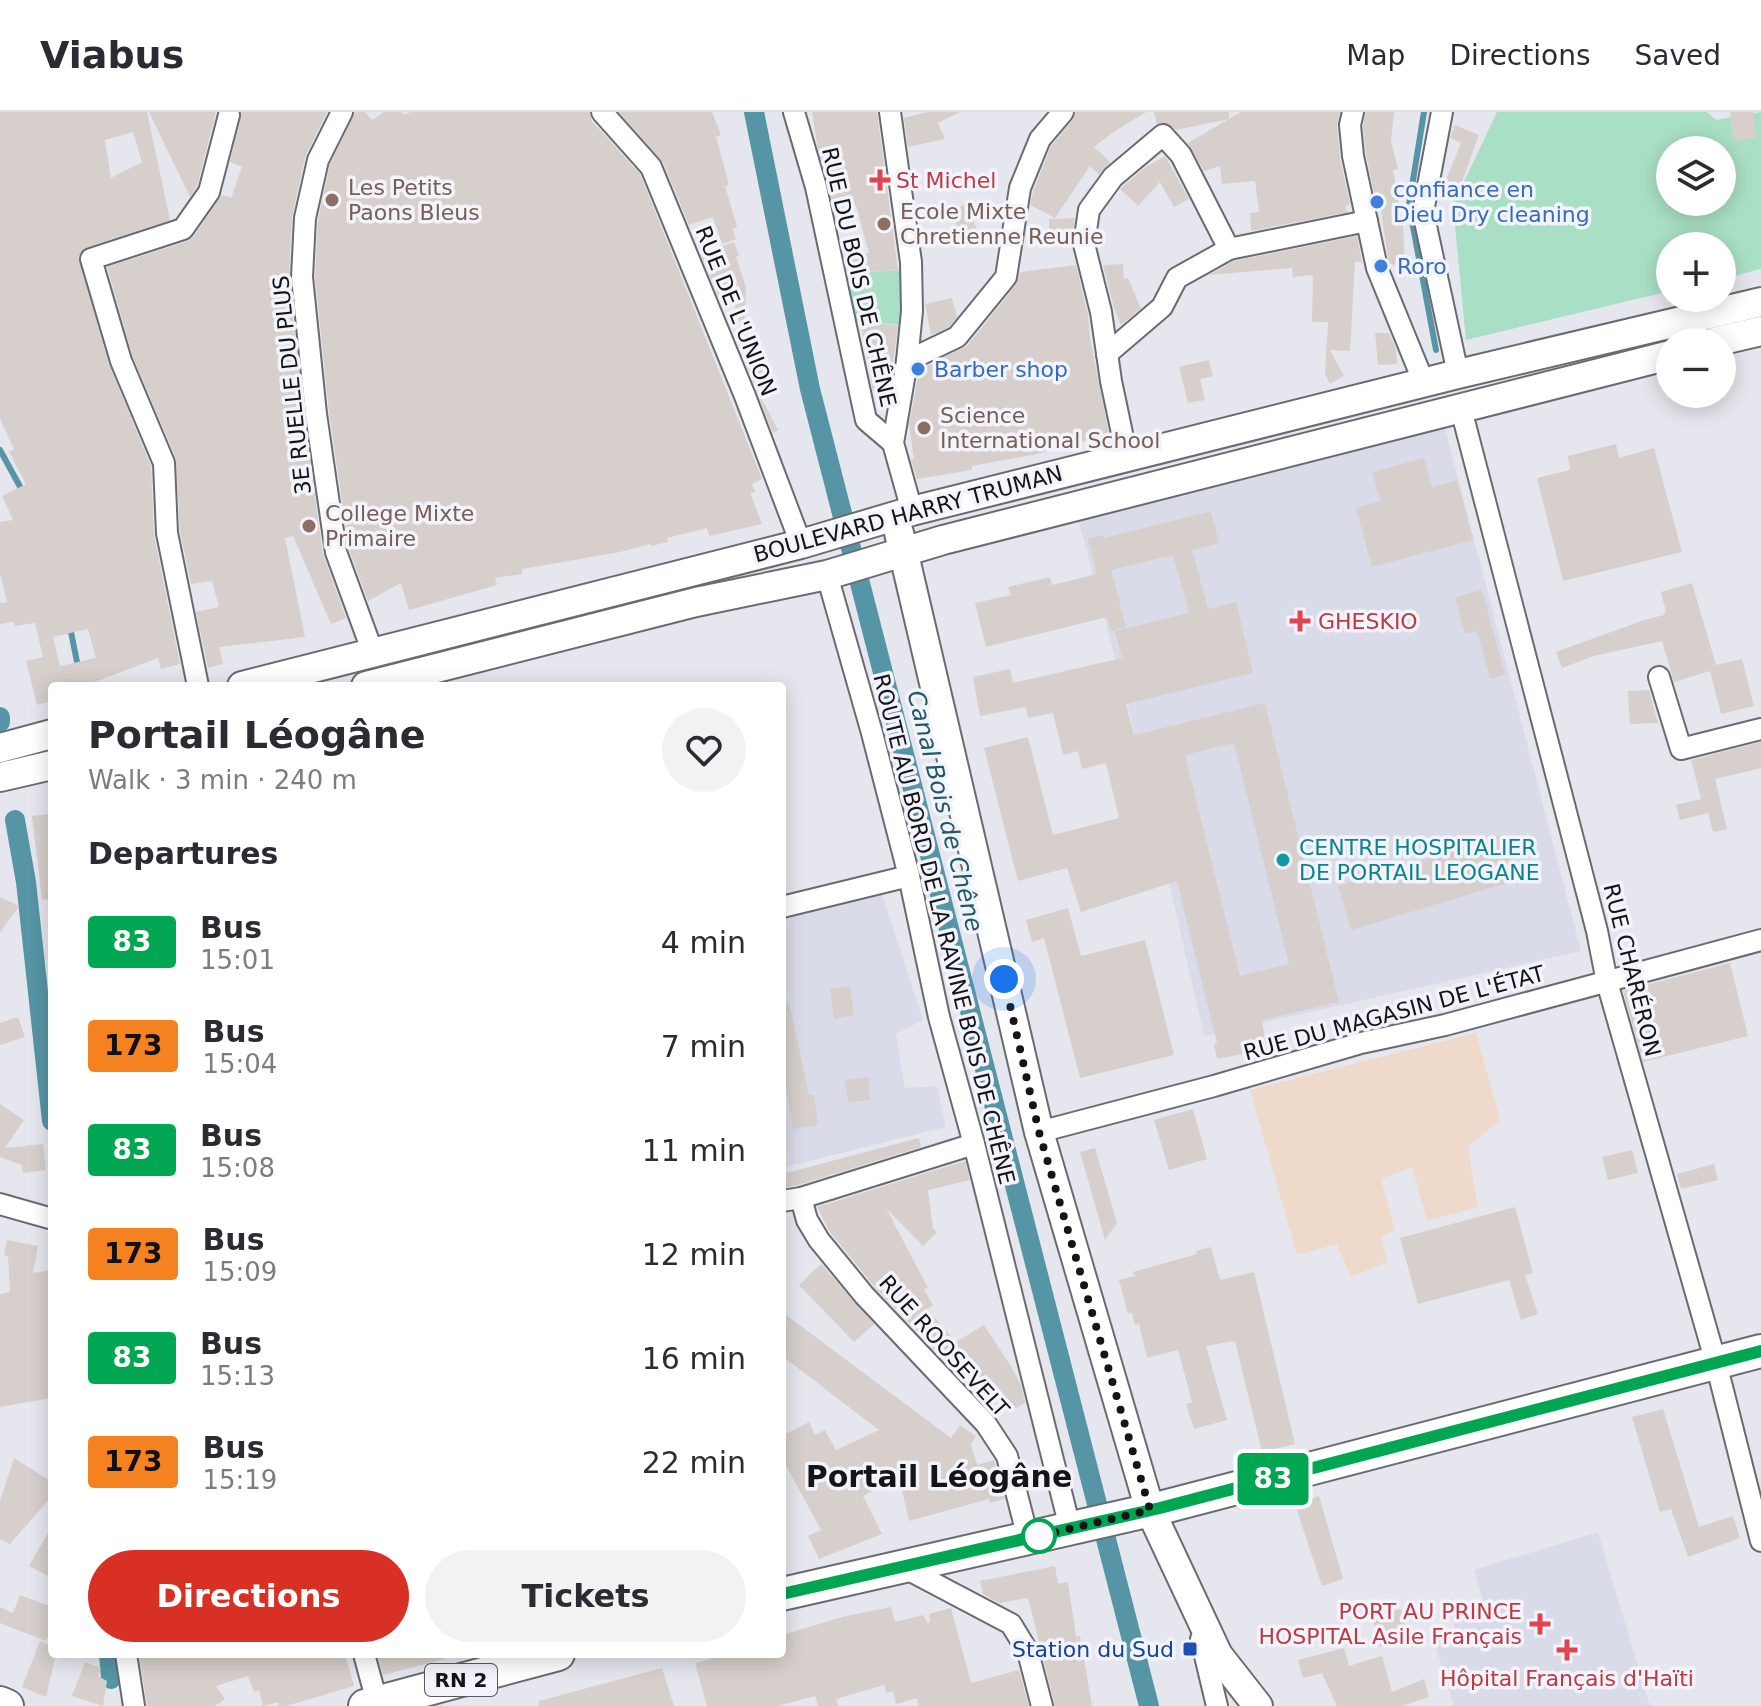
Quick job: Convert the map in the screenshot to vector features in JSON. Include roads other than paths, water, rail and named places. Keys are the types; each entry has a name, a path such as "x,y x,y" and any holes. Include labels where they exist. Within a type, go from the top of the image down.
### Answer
{"main road":[{"name":"BOULEVARD HARRY TRUMAN","path":"258,682 653,579 801,544 896,516 1127,457 1761,302"},
{"path":"1736,337 1761,331"},
{"name":"BOULEVARD HARRY TRUMAN","path":"382,682 696,602 835,573 901,552 1656,359"},
{"path":"896,516 901,552 1039,1132 1141,1512 1218,1655 1258,1706"},
{"path":"0,748 48,735"},
{"path":"0,777 48,766"},
{"path":"786,1593 1141,1512 1761,1351"},
{"name":"RN 2","path":"371,1704 483,1664 528,1658"},
{"path":"0,1703 7,1706"}],"street":[{"name":"3E RUELLE DU PLUS","path":"342,112 318,160 305,218 302,277 316,414 336,552 373,653"},
{"name":"RUE DE L'UNION","path":"602,112 651,167 745,396 801,544"},
{"name":"RUE DU BOIS DE CHÊNE","path":"794,112 816,187 866,420 893,443"},
{"path":"890,112 911,262 912,311 893,443 896,516"},
{"path":"907,361 957,337 1006,277 1020,188 1040,139 1063,112"},
{"path":"1353,112 1350,125 1353,156 1377,268 1424,383"},
{"path":"1442,112 1423,212 1458,374"},
{"path":"197,682 167,533 164,463 121,361 91,259 183,229 209,192 229,115"},
{"path":"1127,457 1096,287 1084,244 1089,210 1113,177 1163,135 1181,155 1229,249"},
{"path":"1107,354 1162,307 1177,278 1229,249 1367,221"},
{"name":"RUE CHARÉRON","path":"1461,409 1597,931 1607,982 1716,1363 1761,1541"},
{"name":"ROUTE AU BORD DE LA RAVINE BOIS DE CHÊNE","path":"835,573 909,876 939,1017 1072,1528"},
{"path":"1659,677 1681,749 1761,729"},
{"path":"786,906 909,876"},
{"name":"RUE DU MAGASIN DE L'ÉTAT","path":"1039,1132 1361,1043 1445,1025 1761,940"},
{"path":"792,1200 974,1144"},
{"name":"RUE ROOSEVELT","path":"792,1200 819,1240 864,1295 986,1424 1007,1456 1028,1538"},
{"path":"0,1204 48,1218"},
{"path":"903,1567 1011,1624 1028,1652 1042,1706"},
{"path":"1191,1601 1217,1706"},
{"path":"127,1658 134,1706"},
{"path":"365,1658 371,1704"}],"waterway":[{"name":"Canal Bois de Chêne","path":"754,112 810,389 1149,1706"},
{"path":"1424,112 1409,205 1436,350"},
{"path":"0,450 23,492"},
{"path":"70,627 78,667"},
{"path":"0,717 0,722"},
{"path":"15,820 26,882 48,1084"},
{"path":"109,1658 111,1679"}],"place":[{"name":"St Michel","path":"880,180"},
{"name":"Les Petits Paons Bleus","path":"332,200"},
{"name":"confiance en Dieu Dry cleaning","path":"1377,202"},
{"name":"Ecole Mixte Chretienne Reunie","path":"884,224"},
{"name":"Roro","path":"1381,266"},
{"name":"Barber shop","path":"918,369"},
{"name":"Science International School","path":"924,428"},
{"name":"College Mixte Primaire","path":"309,526"},
{"name":"GHESKIO","path":"1300,621"},
{"name":"CENTRE HOSPITALIER DE PORTAIL LEOGANE","path":"1283,860"},
{"name":"PORT AU PRINCE HOSPITAL Asile Français","path":"1540,1624"},
{"name":"Station du Sud","path":"1190,1649"},
{"name":"Hôpital Français d'Haïti","path":"1567,1650"}],"district":[{"name":"Portail Léogâne","path":"939,1476"}]}
